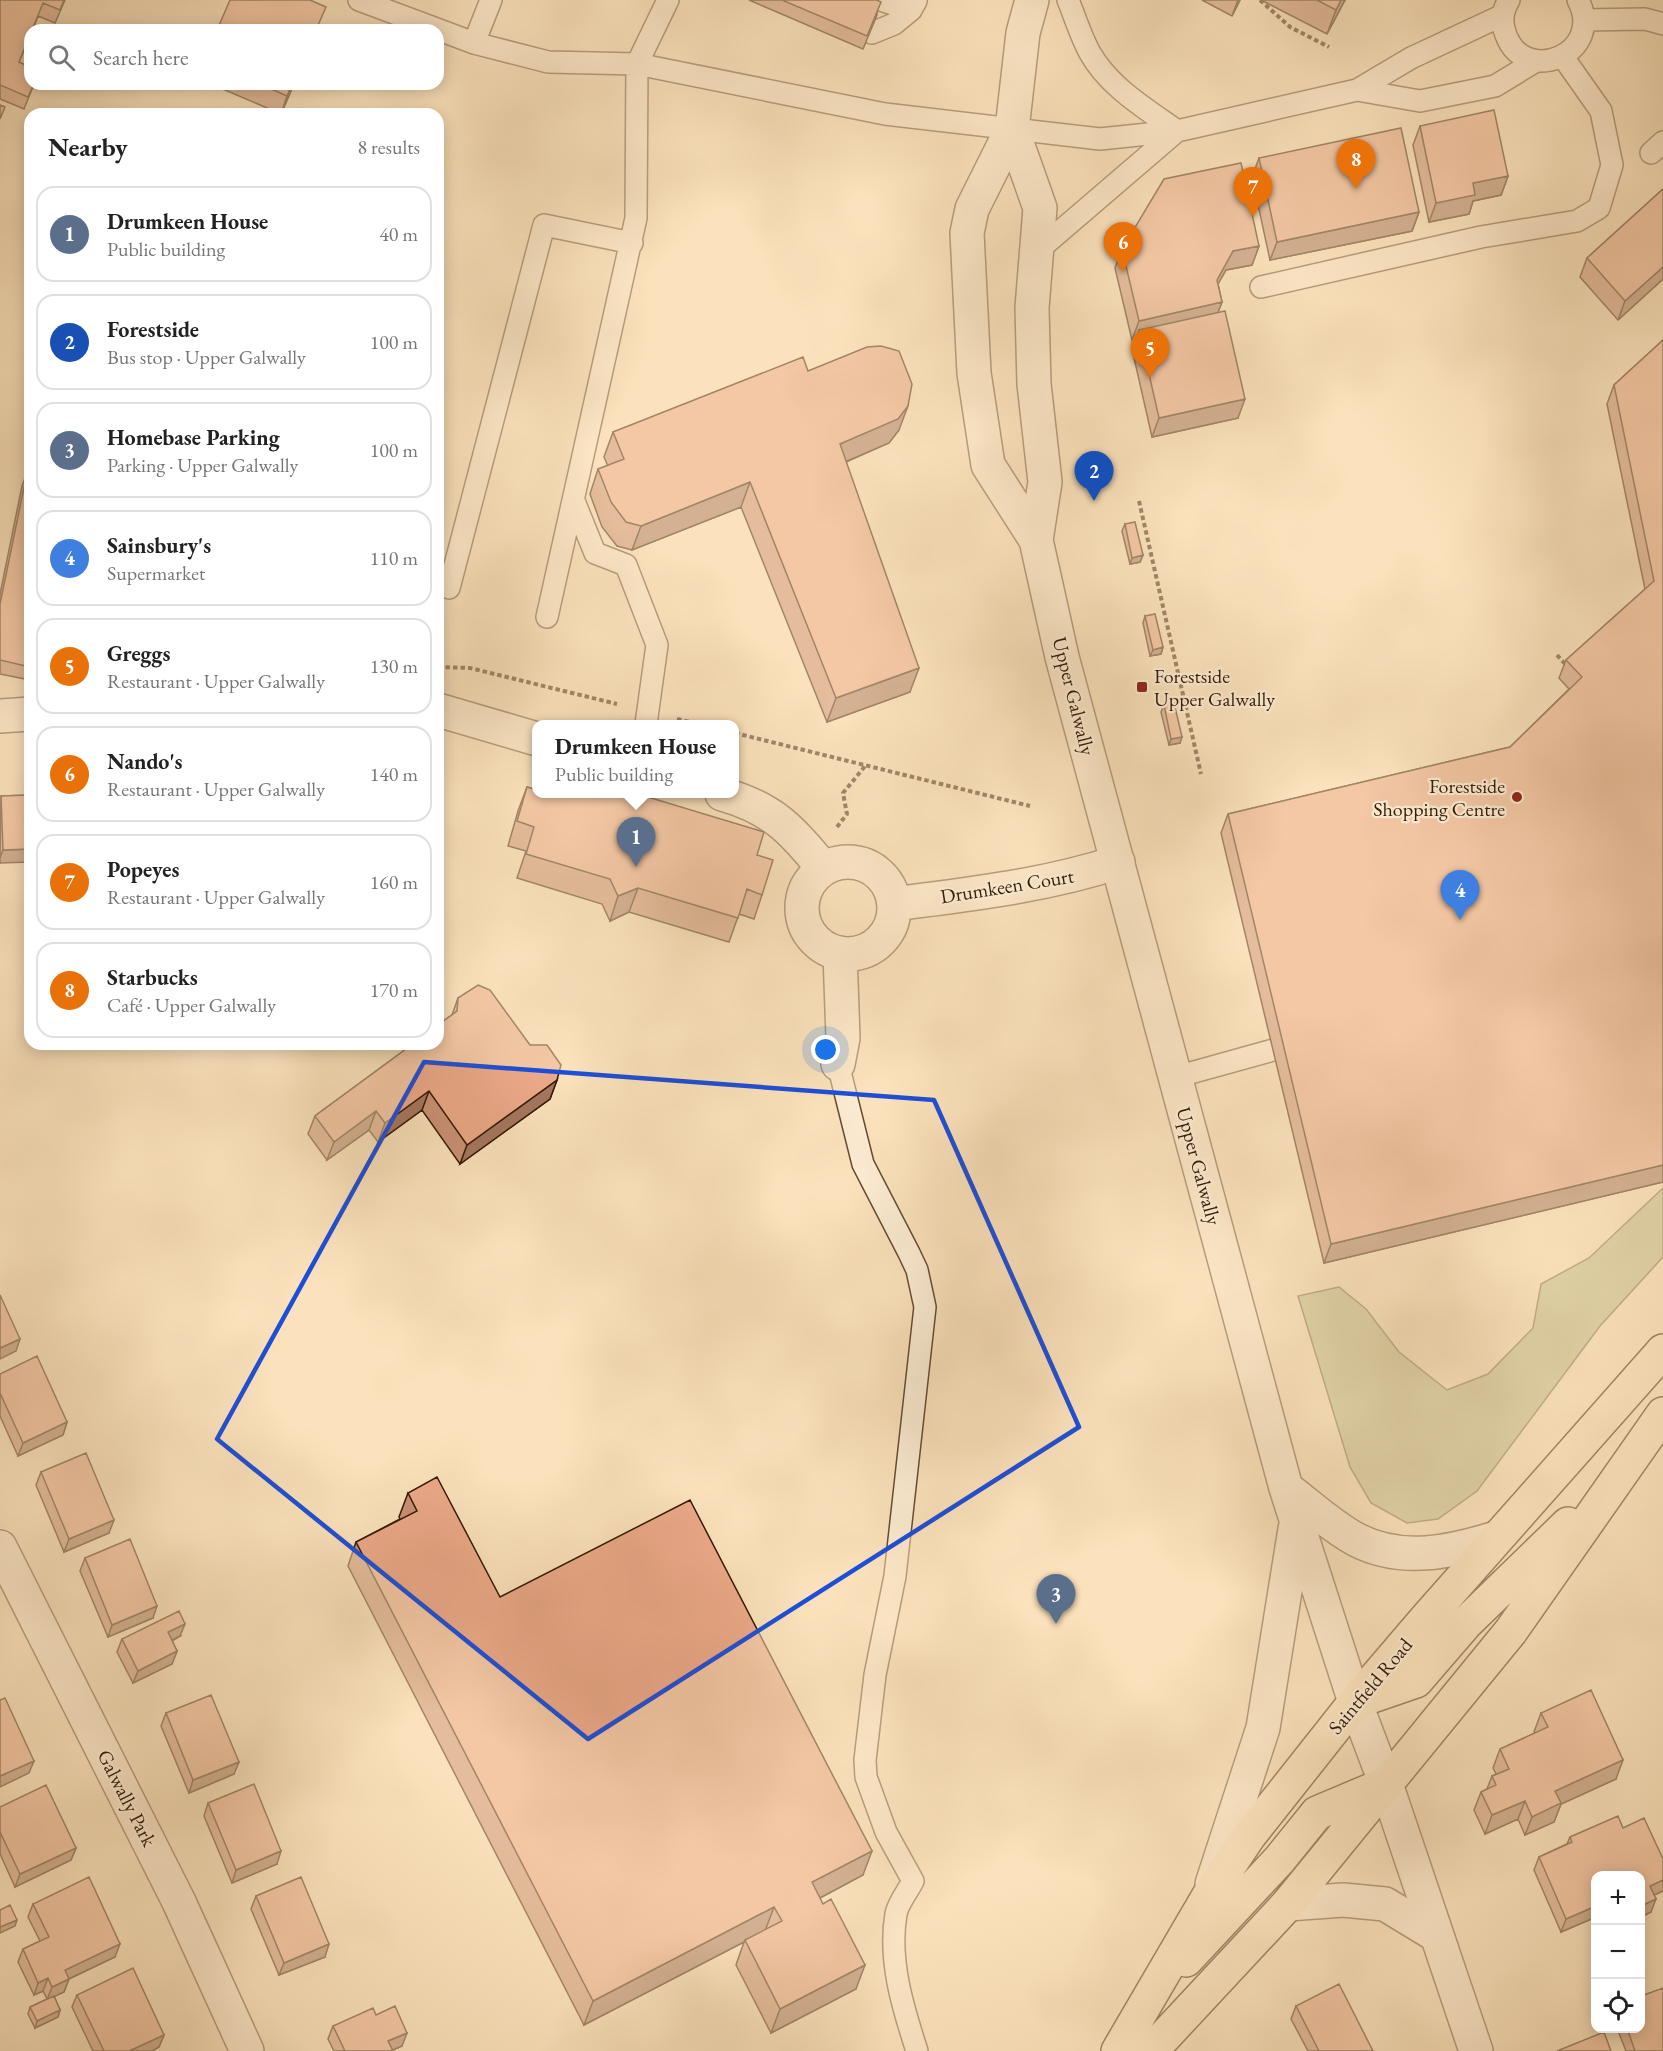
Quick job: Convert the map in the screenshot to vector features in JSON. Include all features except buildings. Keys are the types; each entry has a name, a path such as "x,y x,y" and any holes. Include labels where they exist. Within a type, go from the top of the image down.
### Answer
{"main road":[{"name":"Saintfield Road","path":"1118,2051 1208,1897 1249,1836 1355,1702 1496,1538 1663,1351"},
{"path":"1151,2051 1288,1904 1511,1631 1663,1414"},
{"path":"1355,1702 1416,1681 1466,1623 1626,1467"},
{"path":"1142,2009 1280,1859 1317,1813 1386,1784"}],"street":[{"name":"Upper Galwally","path":"1032,0 1023,33 1012,129 972,209 967,233 974,373 988,465 1036,540 1062,657 1286,1488 1355,1702 1386,1784 1476,2051"},
{"name":"Upper Galwally","path":"1012,129 1040,208 1032,308 1034,384 1045,482 1036,540"},
{"path":"444,712 532,738"},
{"path":"0,716 24,714"},
{"path":"737,798 752,802 779,820 823,868"},
{"path":"853,861 869,866 882,876 890,889 894,904 893,918 879,942 867,950 854,954 826,949 815,941 807,930 802,916 801,903 805,889 812,878 823,868 838,862 853,861"},
{"name":"Drumkeen Court","path":"894,904 1070,878 1118,862"},
{"path":"838,1064 843,1038 840,953"},
{"path":"1286,1488 1356,1540 1380,1548 1435,1553 1454,1551 1496,1538"},
{"path":"1208,1897 1263,1728 1296,1522"},
{"name":"Galwally Park","path":"0,1547 179,1902 247,2051"},
{"path":"1288,1904 1355,1900 1385,1904 1436,1935"}],"lane":[{"path":"359,0 422,24"},
{"path":"474,44 492,0"},
{"path":"548,616 632,243 636,218 637,64 668,0"},
{"path":"881,0 913,5"},
{"path":"1068,0 1090,53 1104,71 1123,93 1177,131"},
{"path":"872,33 894,24 913,5"},
{"path":"444,33 474,44 548,62 637,64 885,114 1100,139 1177,131 1357,90 1506,5"},
{"path":"1506,5 1503,27 1512,48 1536,61 1550,61 1563,57 1579,41 1581,10 1645,19 1663,24"},
{"path":"1261,287 1481,237 1577,221 1599,208 1612,165 1601,111 1563,57"},
{"path":"1357,90 1420,101 1495,86 1536,61"},
{"path":"1036,252 1177,131"},
{"path":"449,588 544,225 632,243"},
{"path":"574,501 595,552 626,565 657,645 647,718"},
{"path":"1176,1077 1273,1050"},
{"path":"838,1064 863,1164 917,1270 925,1307 895,1576 875,1675 865,1760 866,1777 886,1832 913,1881 896,1912 895,1955 901,2000 917,2051"}],"path":[{"path":"1260,0 1290,27 1329,47"},
{"path":"1139,501 1201,774"},
{"path":"1557,655 1572,671"},
{"path":"444,667 470,668 647,718 664,720"},
{"path":"739,734 1030,806"},
{"path":"837,827 847,814 843,793 866,765"}],"highlighted area":[{"path":"424,1062 934,1100 1079,1427 588,1739 217,1439"}],"green space":[{"path":"1663,1188 1663,1257 1600,1326 1477,1491 1438,1519 1407,1523 1371,1503 1350,1467 1298,1296 1339,1287 1366,1309 1399,1352 1447,1390 1488,1374 1533,1328 1541,1284 1589,1258"}],"place":[{"name":"Starbucks","path":"1356,189"},
{"name":"Popeyes","path":"1253,217"},
{"name":"Nando's","path":"1123,272"},
{"name":"Greggs","path":"1150,378"},
{"name":"Forestside","path":"1094,501"},
{"name":"Forestside Upper Galwally","path":"1142,687"},
{"name":"Forestside Shopping Centre","path":"1517,797"},
{"name":"Drumkeen House","path":"636,867"},
{"name":"Sainsbury's","path":"1460,920"},
{"name":"Homebase Parking","path":"1056,1624"}]}
